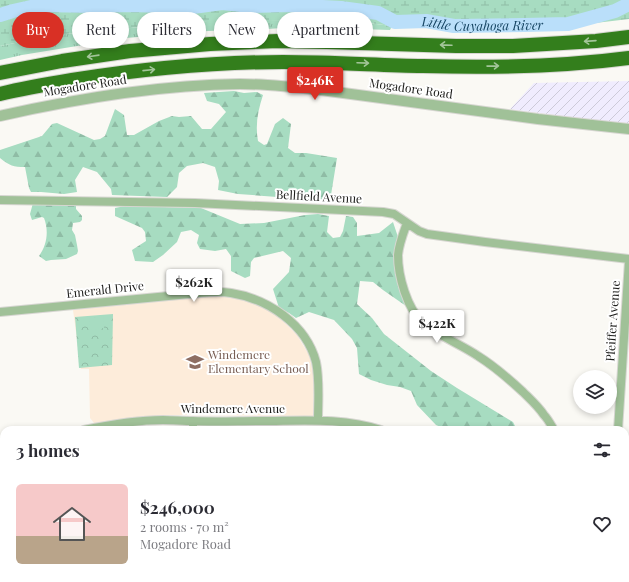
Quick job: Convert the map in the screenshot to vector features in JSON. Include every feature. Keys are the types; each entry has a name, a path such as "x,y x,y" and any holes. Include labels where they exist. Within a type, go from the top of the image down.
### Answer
{"highway":[{"path":"0,73 62,61 130,51 210,44 278,41 456,46 513,46 629,37"},
{"path":"0,94 118,73 245,62 323,62 486,67 538,65 629,58"}],"street":[{"name":"Mogadore Road","path":"0,116 59,103 137,91 203,85 248,85 322,90 538,119 629,129"},
{"name":"Bellfield Avenue","path":"0,200 209,203 383,212 394,214 419,231 427,234 629,260"},
{"path":"407,223 398,255 404,289 411,309 416,316 436,332 478,355 508,378 534,403 551,426"},
{"name":"Pfeiffer Avenue","path":"618,426 629,260"},
{"name":"Emerald Drive","path":"0,312 200,293 218,292 248,297 278,312 296,327 305,338 316,363 319,387 318,420"},
{"name":"Windemere Avenue","path":"111,426 162,420 318,420 368,426"},
{"path":"193,421 193,426"}],"shaded area":[{"path":"629,81 629,123 601,121 510,109 534,83"},
{"name":"Windemere Elementary School","path":"202,297 227,297 252,302 278,316 297,335 309,355 314,377 313,416 164,415 94,423 90,418 89,369 81,369 73,310"}],"green space":[{"path":"0,0 629,0 629,19 545,29 470,30 392,26 373,24 373,12 277,12 277,21 269,21 269,12 214,12 214,21 206,21 206,12 137,12 137,27 129,28 129,12 72,12 72,33 64,34 64,12 12,12 12,44 0,46"},
{"path":"277,20 277,28 269,29 269,21"},
{"path":"207,21 214,21 214,31 206,31"},
{"path":"373,24 392,26 390,30 373,29"},
{"path":"137,27 137,37 129,38 129,28"},
{"path":"72,33 72,47 0,60 0,46 12,44 12,48 64,48 64,34"},
{"path":"234,91 244,93 257,92 263,95 258,112 257,129 258,141 264,145 267,144 275,124 283,118 291,124 288,148 295,153 306,153 337,158 330,201 238,194 218,190 219,181 215,167 203,163 187,166 179,173 177,187 167,197 112,195 111,189 97,172 83,167 75,180 77,192 64,194 31,192 25,167 12,166 0,158 0,150 42,136 52,124 57,123 94,140 100,139 105,136 115,109 124,115 127,135 134,135 159,121 172,116 191,116 202,129 211,129 226,112 219,104 207,101 204,93"},
{"path":"33,203 76,204 76,209 82,216 82,220 80,222 73,223 72,230 75,235 78,251 77,254 66,259 46,261 39,256 45,243 47,233 46,223 42,217 32,220 30,214"},
{"path":"125,206 201,208 240,224 264,223 318,214 329,216 327,232 333,238 340,237 343,231 346,216 353,217 357,223 357,236 379,233 393,222 398,237 396,252 399,286 406,306 373,282 360,281 357,304 372,318 384,334 431,371 513,422 515,426 438,426 417,405 411,391 371,380 359,374 357,348 352,339 334,320 309,312 296,318 279,308 273,289 289,272 291,258 283,251 254,258 251,262 250,276 245,278 231,271 231,256 226,249 215,251 200,249 197,243 199,235 191,230 181,232 177,242 153,262 135,261 132,250 146,241 145,232 142,228 115,216 115,208"},
{"path":"113,314 112,365 79,368 75,317"},
{"path":"103,316 104,328 90,330 89,318"}],"waterway":[{"name":"Little Cuyahoga River","path":"0,15 40,5 132,5 193,7 222,3 250,6 286,5 341,8 378,13 395,22 426,21 454,26 524,25 568,24 615,11 629,4"}],"place":[{"name":"Windemere Elementary School","path":"195,362"}]}
